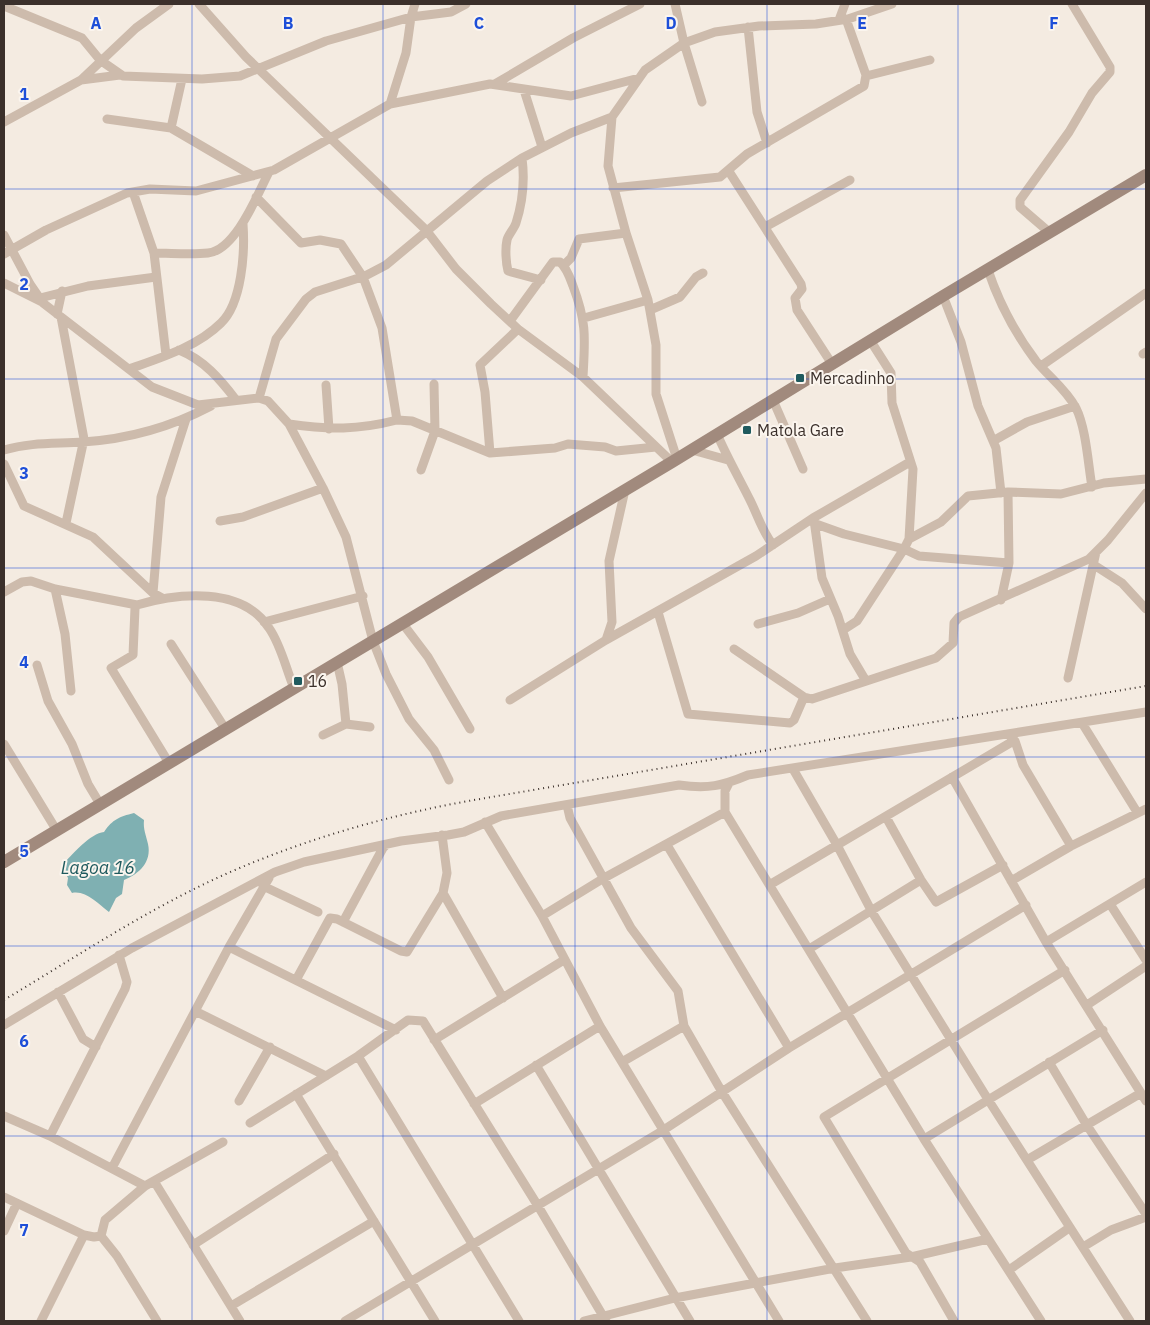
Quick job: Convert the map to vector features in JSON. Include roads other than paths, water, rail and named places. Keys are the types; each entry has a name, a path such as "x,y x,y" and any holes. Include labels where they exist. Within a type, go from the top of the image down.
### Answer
{"street":[{"path":"4,122 81,80 136,28 169,4"},
{"path":"199,4 257,68 426,230 456,269 518,329 582,377 656,447 674,461"},
{"path":"390,104 406,53 410,17 415,4"},
{"path":"81,80 120,75 182,79 240,76 326,41 410,17 451,12 466,4"},
{"path":"494,84 573,38 640,4"},
{"path":"675,4 684,44 702,102"},
{"path":"613,188 707,180 720,177 746,154 864,86 866,76 843,20 845,4"},
{"path":"674,461 656,394 656,345 648,300 626,233 608,166 612,117 645,70 684,44 715,32 748,27 816,24 843,20 892,4"},
{"path":"1049,232 1020,207 1020,200 1069,132 1092,93 1110,72 1110,67 1072,4"},
{"path":"4,6 82,38 100,60 120,75"},
{"path":"748,27 757,112 767,143"},
{"path":"866,76 930,60"},
{"path":"8,252 46,230 133,192 150,189 196,191 269,172 330,140 390,104 474,85 494,84 571,96 639,78"},
{"path":"171,128 182,79"},
{"path":"524,90 542,147"},
{"path":"260,398 276,339 306,299 315,292 362,277 386,265 426,230 487,182 522,158 542,147 612,117"},
{"path":"107,119 171,128 253,176"},
{"path":"522,158 524,188 516,223 507,239 507,266 508,271 541,280"},
{"path":"728,170 801,284 802,289 796,298 797,310 832,364"},
{"path":"154,253 209,253 218,249 243,224 269,172"},
{"path":"4,862 674,461 870,340 1146,175"},
{"path":"765,227 850,180"},
{"path":"133,192 154,253 166,355"},
{"path":"256,197 301,243 320,240 341,244 362,277 382,328 397,420"},
{"path":"129,369 200,340 223,322 237,294 240,280 245,250 243,224"},
{"path":"564,265 571,258 579,239 626,233"},
{"path":"4,235 8,252 42,300 162,393 198,405 260,398 268,401 289,424 323,488 346,537 363,596 373,641 409,719 434,750 449,780"},
{"path":"510,321 553,262 560,262 564,265 584,318 585,344 582,377"},
{"path":"988,270 1004,311 1041,366 1075,406 1081,425 1092,487"},
{"path":"650,310 680,297 696,277 703,273"},
{"path":"4,283 42,300 62,292 156,277"},
{"path":"62,292 59,315 84,442 66,523"},
{"path":"1041,366 1146,293"},
{"path":"943,296 961,342 978,406 993,441 1005,492 1009,563 1001,600"},
{"path":"584,318 648,300"},
{"path":"490,453 485,392 480,365 518,329"},
{"path":"843,630 857,621 904,549 908,539 914,480 892,403 891,374 870,340"},
{"path":"179,350 193,355 210,369 236,400"},
{"path":"421,470 435,431 434,384"},
{"path":"326,385 329,429"},
{"path":"772,400 803,469"},
{"path":"4,450 30,443 84,442 153,431 186,419 216,403"},
{"path":"993,441 1027,422 1075,406"},
{"path":"153,593 162,497 186,419"},
{"path":"289,424 329,429 364,427 397,420 412,421 490,453 555,448 568,444 605,447 616,451 656,447"},
{"path":"717,434 728,460 751,501 762,532 773,545"},
{"path":"692,450 728,460"},
{"path":"510,700 606,640 658,612 814,521 910,462"},
{"path":"4,464 22,504 93,537 153,593 162,598"},
{"path":"908,539 942,522 968,496 1005,492 1053,494 1121,480 1146,480"},
{"path":"220,521 243,517 323,488"},
{"path":"606,640 612,622 609,561 625,490"},
{"path":"734,648 804,697 818,698 936,658 953,643 956,620 1089,559 1146,493"},
{"path":"1132,510 1146,508"},
{"path":"814,521 844,534 904,549 919,556 1009,563"},
{"path":"814,521 822,578 843,630 850,654 866,682"},
{"path":"1068,678 1096,552"},
{"path":"1094,565 1122,582 1146,609"},
{"path":"4,592 27,581 56,589 137,605 162,598 201,595 227,599 254,612 269,627 294,688"},
{"path":"56,589 65,634 72,690"},
{"path":"264,622 363,596"},
{"path":"758,624 798,613 830,599"},
{"path":"137,605 135,608 133,655 111,668 169,763"},
{"path":"658,612 688,714 790,723 794,720 804,697"},
{"path":"403,624 428,657 470,729"},
{"path":"171,644 226,730"},
{"path":"337,662 342,684 346,724"},
{"path":"37,665 48,701 72,744 88,784 100,804"},
{"path":"771,884 952,778 1013,739 1036,730 1146,712"},
{"path":"1011,882 1071,846 1142,810 1082,723"},
{"path":"323,735 346,724 370,727"},
{"path":"4,1025 120,955 271,876 304,862 388,844 464,832 502,816 567,804 679,785 705,789 729,783 748,775 793,769 907,748 1013,739"},
{"path":"1013,739 1023,764 1071,846"},
{"path":"4,744 56,831"},
{"path":"793,769 837,845 872,912 1069,1228 1130,1321"},
{"path":"952,778 1046,942 1103,1030 1146,1102"},
{"path":"729,783 725,791 725,812 771,884 924,1139 1041,1321"},
{"path":"567,804 570,818 631,928 678,991 684,1026 722,1092 867,1321"},
{"path":"542,916 604,878 725,812"},
{"path":"886,816 921,880 933,900 938,903 1003,865"},
{"path":"485,822 542,916 600,1026 779,1321"},
{"path":"296,980 326,922 330,918 343,922 401,951 407,952 444,893 447,873 442,835"},
{"path":"343,922 383,848 388,844"},
{"path":"667,845 789,1048"},
{"path":"112,1168 229,947 263,886 271,876"},
{"path":"809,948 872,912 921,880"},
{"path":"1046,942 1146,882"},
{"path":"263,886 318,912"},
{"path":"444,893 502,998"},
{"path":"1110,904 1146,960"},
{"path":"345,1321 662,1131 789,1048 1026,905"},
{"path":"229,947 396,1030"},
{"path":"50,1136 126,989 127,982 120,955"},
{"path":"434,1040 564,960"},
{"path":"1087,1005 1146,966"},
{"path":"953,1321 920,1262 906,1253 824,1120 826,1114 1064,970"},
{"path":"58,992 83,1039 96,1047"},
{"path":"195,1011 270,1046 326,1076"},
{"path":"250,1122 358,1056 408,1020 423,1021 538,1206 604,1320"},
{"path":"474,1104 600,1026"},
{"path":"622,1062 684,1026"},
{"path":"924,1139 1103,1030"},
{"path":"239,1101 270,1046"},
{"path":"358,1056 519,1321"},
{"path":"1050,1062 1086,1124 1146,1215 1111,1230 1083,1247"},
{"path":"536,1065 690,1321"},
{"path":"1027,1160 1141,1093"},
{"path":"296,1094 435,1321"},
{"path":"4,1116 50,1136 145,1186"},
{"path":"101,1236 106,1220 145,1186 223,1142"},
{"path":"193,1245 334,1154"},
{"path":"154,1181 240,1321"},
{"path":"4,1197 84,1235 101,1236"},
{"path":"4,1231 17,1203"},
{"path":"231,1306 374,1221"},
{"path":"1009,1270 1069,1228"},
{"path":"41,1321 84,1235"},
{"path":"101,1236 117,1256 157,1321"},
{"path":"584,1321 604,1320 675,1298 835,1268 912,1257 988,1239"}],"water":[{"name":"Lagoa 16","path":"134,813 144,820 149,850 148,856 139,871 124,880 122,894 116,898 109,912 87,896 72,893 67,885 68,878 62,866 87,840 104,832 117,819"}],"railway":[{"path":"4,1000 120,929 211,881 298,845 385,819 474,800 1146,686"}],"place":[{"name":"Mercadinho","path":"800,378"},
{"name":"Matola Gare","path":"747,430"},
{"name":"16","path":"298,681"}]}
